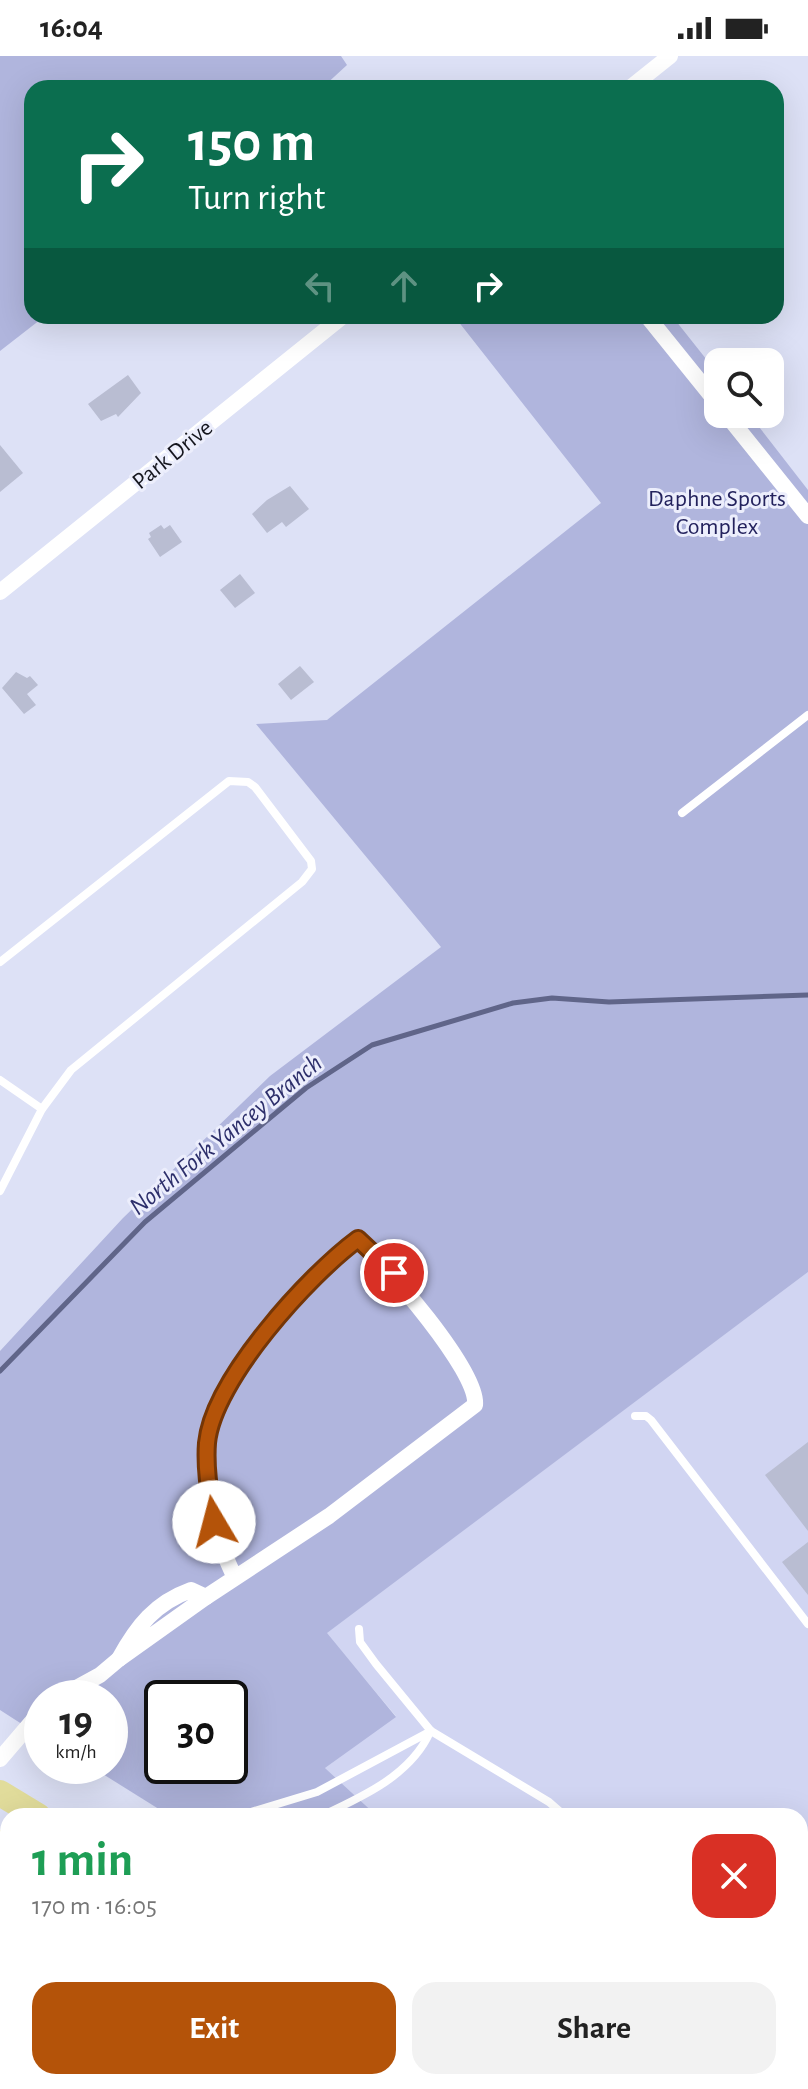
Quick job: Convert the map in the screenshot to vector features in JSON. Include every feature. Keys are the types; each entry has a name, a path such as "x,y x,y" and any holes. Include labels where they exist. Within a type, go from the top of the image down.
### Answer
{"main road":[{"path":"0,1793 25,1808"}],"street":[{"path":"640,80 670,56"},
{"name":"Park Drive","path":"0,592 333,324"},
{"path":"653,324 704,387"},
{"path":"737,428 808,516"},
{"path":"91,1680 234,1576 329,1516 475,1405 473,1386 460,1363 394,1273 358,1239 330,1260 283,1311 217,1406 207,1441 208,1488 214,1522 234,1576"},
{"path":"0,1759 24,1731"}],"lane":[{"path":"682,813 808,715"},
{"path":"0,962 229,781 239,780 255,787 311,861 312,869 302,882 71,1070 42,1109 0,1191"},
{"path":"0,1080 42,1109"},
{"path":"635,1416 646,1416 651,1420 808,1624"},
{"path":"359,1629 360,1642 431,1731 556,1808"},
{"path":"264,1808 317,1792 431,1731"},
{"path":"336,1808 388,1780 422,1750 431,1731"}],"shaded area":[{"path":"808,1272 808,1808 368,1808 325,1768 396,1716 326,1633"}],"green space":[{"path":"0,56 341,56 347,65 331,80 24,80 24,324 35,324 0,351"},
{"name":"Daphne Sports Complex","path":"460,324 678,324 704,356 704,428 760,428 808,490 808,1272 327,1633 396,1717 325,1768 368,1808 157,1808 119,1784 128,1784 128,1680 24,1680 24,1725 0,1710 0,1351 123,1218 270,1076 441,947 256,724 327,720 601,503"}],"building":[{"path":"128,375 141,393 118,417 116,414 101,421 88,404"},
{"path":"0,445 23,473 0,492"},
{"path":"290,486 309,509 286,527 282,522 267,533 252,514"},
{"path":"161,525 164,529 170,525 182,542 160,557 148,539 151,537 149,533"},
{"path":"240,574 255,593 235,608 220,590"},
{"path":"300,666 314,682 291,700 278,684"},
{"path":"16,672 27,678 30,676 38,685 27,694 36,705 24,714 2,688"},
{"path":"808,1442 808,1531 765,1475"},
{"path":"808,1542 808,1595 782,1562"}],"waterway":[{"name":"North Fork Yancey Branch","path":"0,1371 145,1222 306,1088 372,1045 513,1003 552,998 609,1002 808,995"}],"route":[{"path":"214,1522 208,1488 207,1441 217,1406 251,1354 283,1311 330,1260 358,1239 394,1273"}]}
